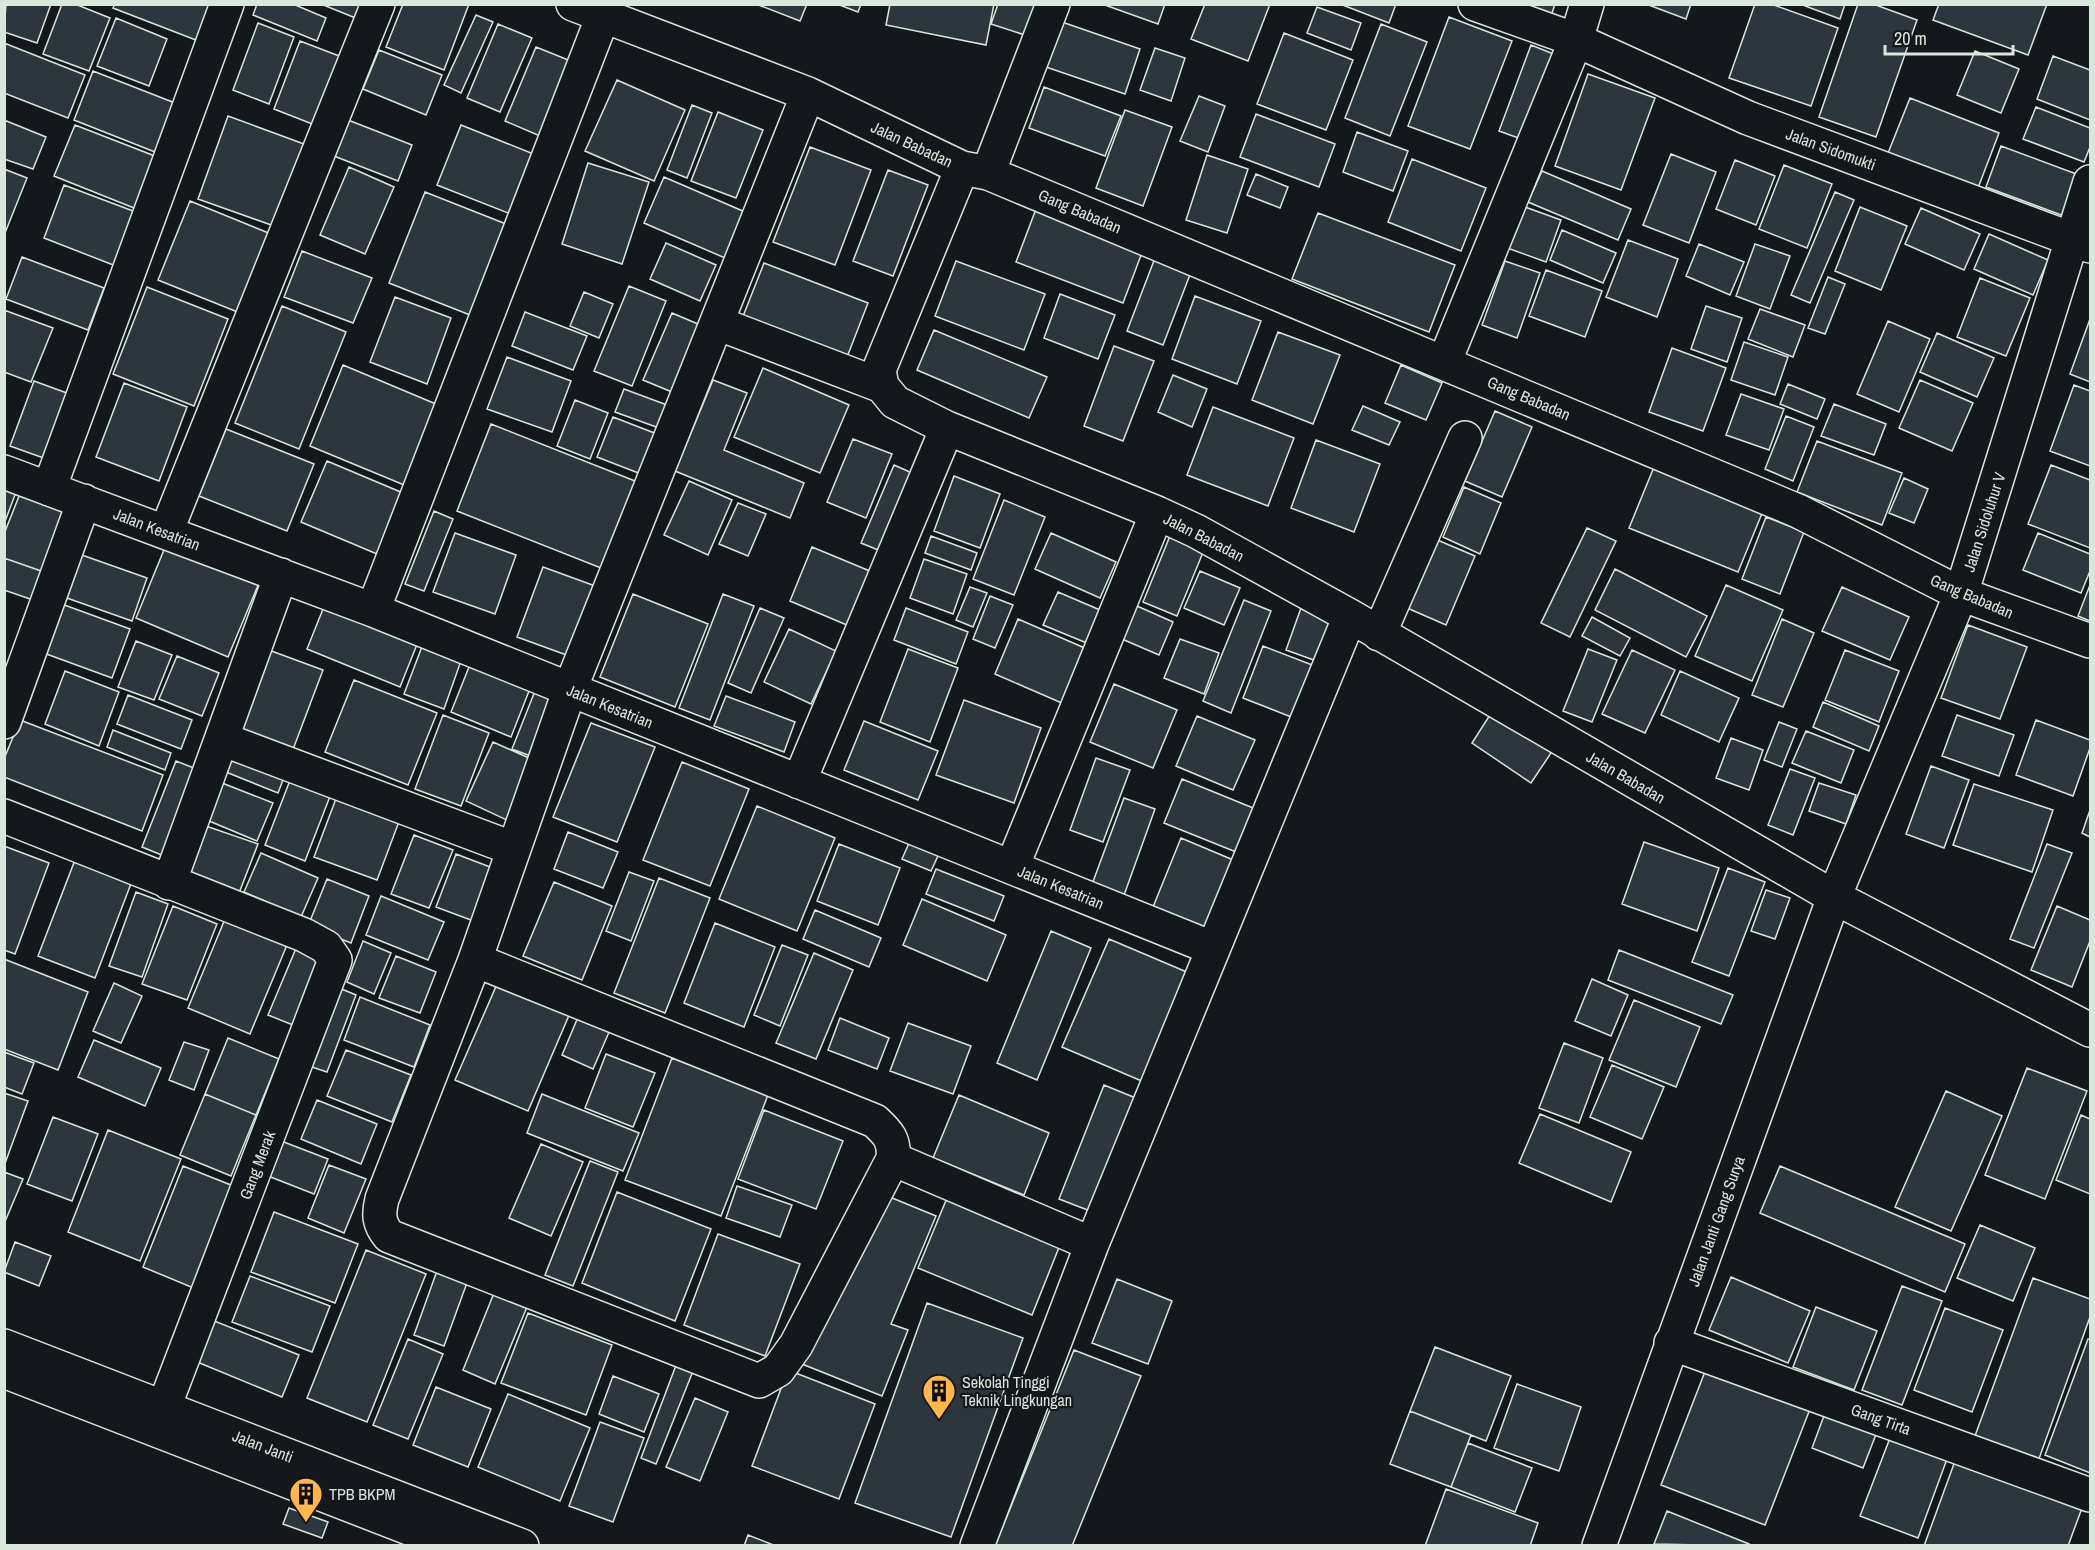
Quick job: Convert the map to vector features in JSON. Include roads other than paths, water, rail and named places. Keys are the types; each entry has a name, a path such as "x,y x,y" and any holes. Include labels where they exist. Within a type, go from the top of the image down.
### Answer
{"street":[{"path":"49,489 227,4"},
{"path":"166,532 378,4"},
{"name":"Jalan Babadan","path":"573,4 808,94 975,170 879,370 882,386 895,402 947,428 1157,513 1350,616 1833,897 2091,1030"},
{"path":"975,170 1053,4"},
{"name":"Jalan Sidomukti","path":"1475,4 1576,40 1748,118 2082,242"},
{"path":"1444,363 1576,40 1587,4"},
{"path":"373,610 603,16"},
{"path":"475,960 875,1121 888,1133 894,1146 893,1159 796,1345 778,1370 759,1381 389,1236 381,1226 379,1212 475,960 570,689 808,94"},
{"name":"Gang Babadan","path":"975,170 1798,511 1961,594 2091,641"},
{"name":"Jalan Sidoluhur V","path":"1833,897 1961,594 2082,242 2091,182"},
{"path":"717,323 882,386"},
{"path":"800,782 947,428"},
{"path":"1379,634 1465,438"},
{"name":"Jalan Kesatrian","path":"4,472 373,610 1212,948"},
{"path":"4,722 84,501"},
{"path":"1012,867 1157,513"},
{"path":"169,883 281,575"},
{"path":"977,1545 1092,1244 1350,616"},
{"path":"222,739 514,849"},
{"name":"Gang Merak","path":"4,816 304,935 332,953 334,967 164,1407"},
{"name":"Jalan Janti Gang Surya","path":"1599,1545 1833,897"},
{"path":"893,1159 1092,1244"},
{"name":"Gang Tirta","path":"1671,1343 2091,1495"},
{"name":"Jalan Janti","path":"4,1346 522,1545"},
{"name":"Jalan Janti","path":"4,1371 455,1545"}],"place":[{"name":"Sekolah Tinggi Teknik Lingkungan","path":"939,1420"},
{"name":"TPB BKPM","path":"306,1523"}]}
